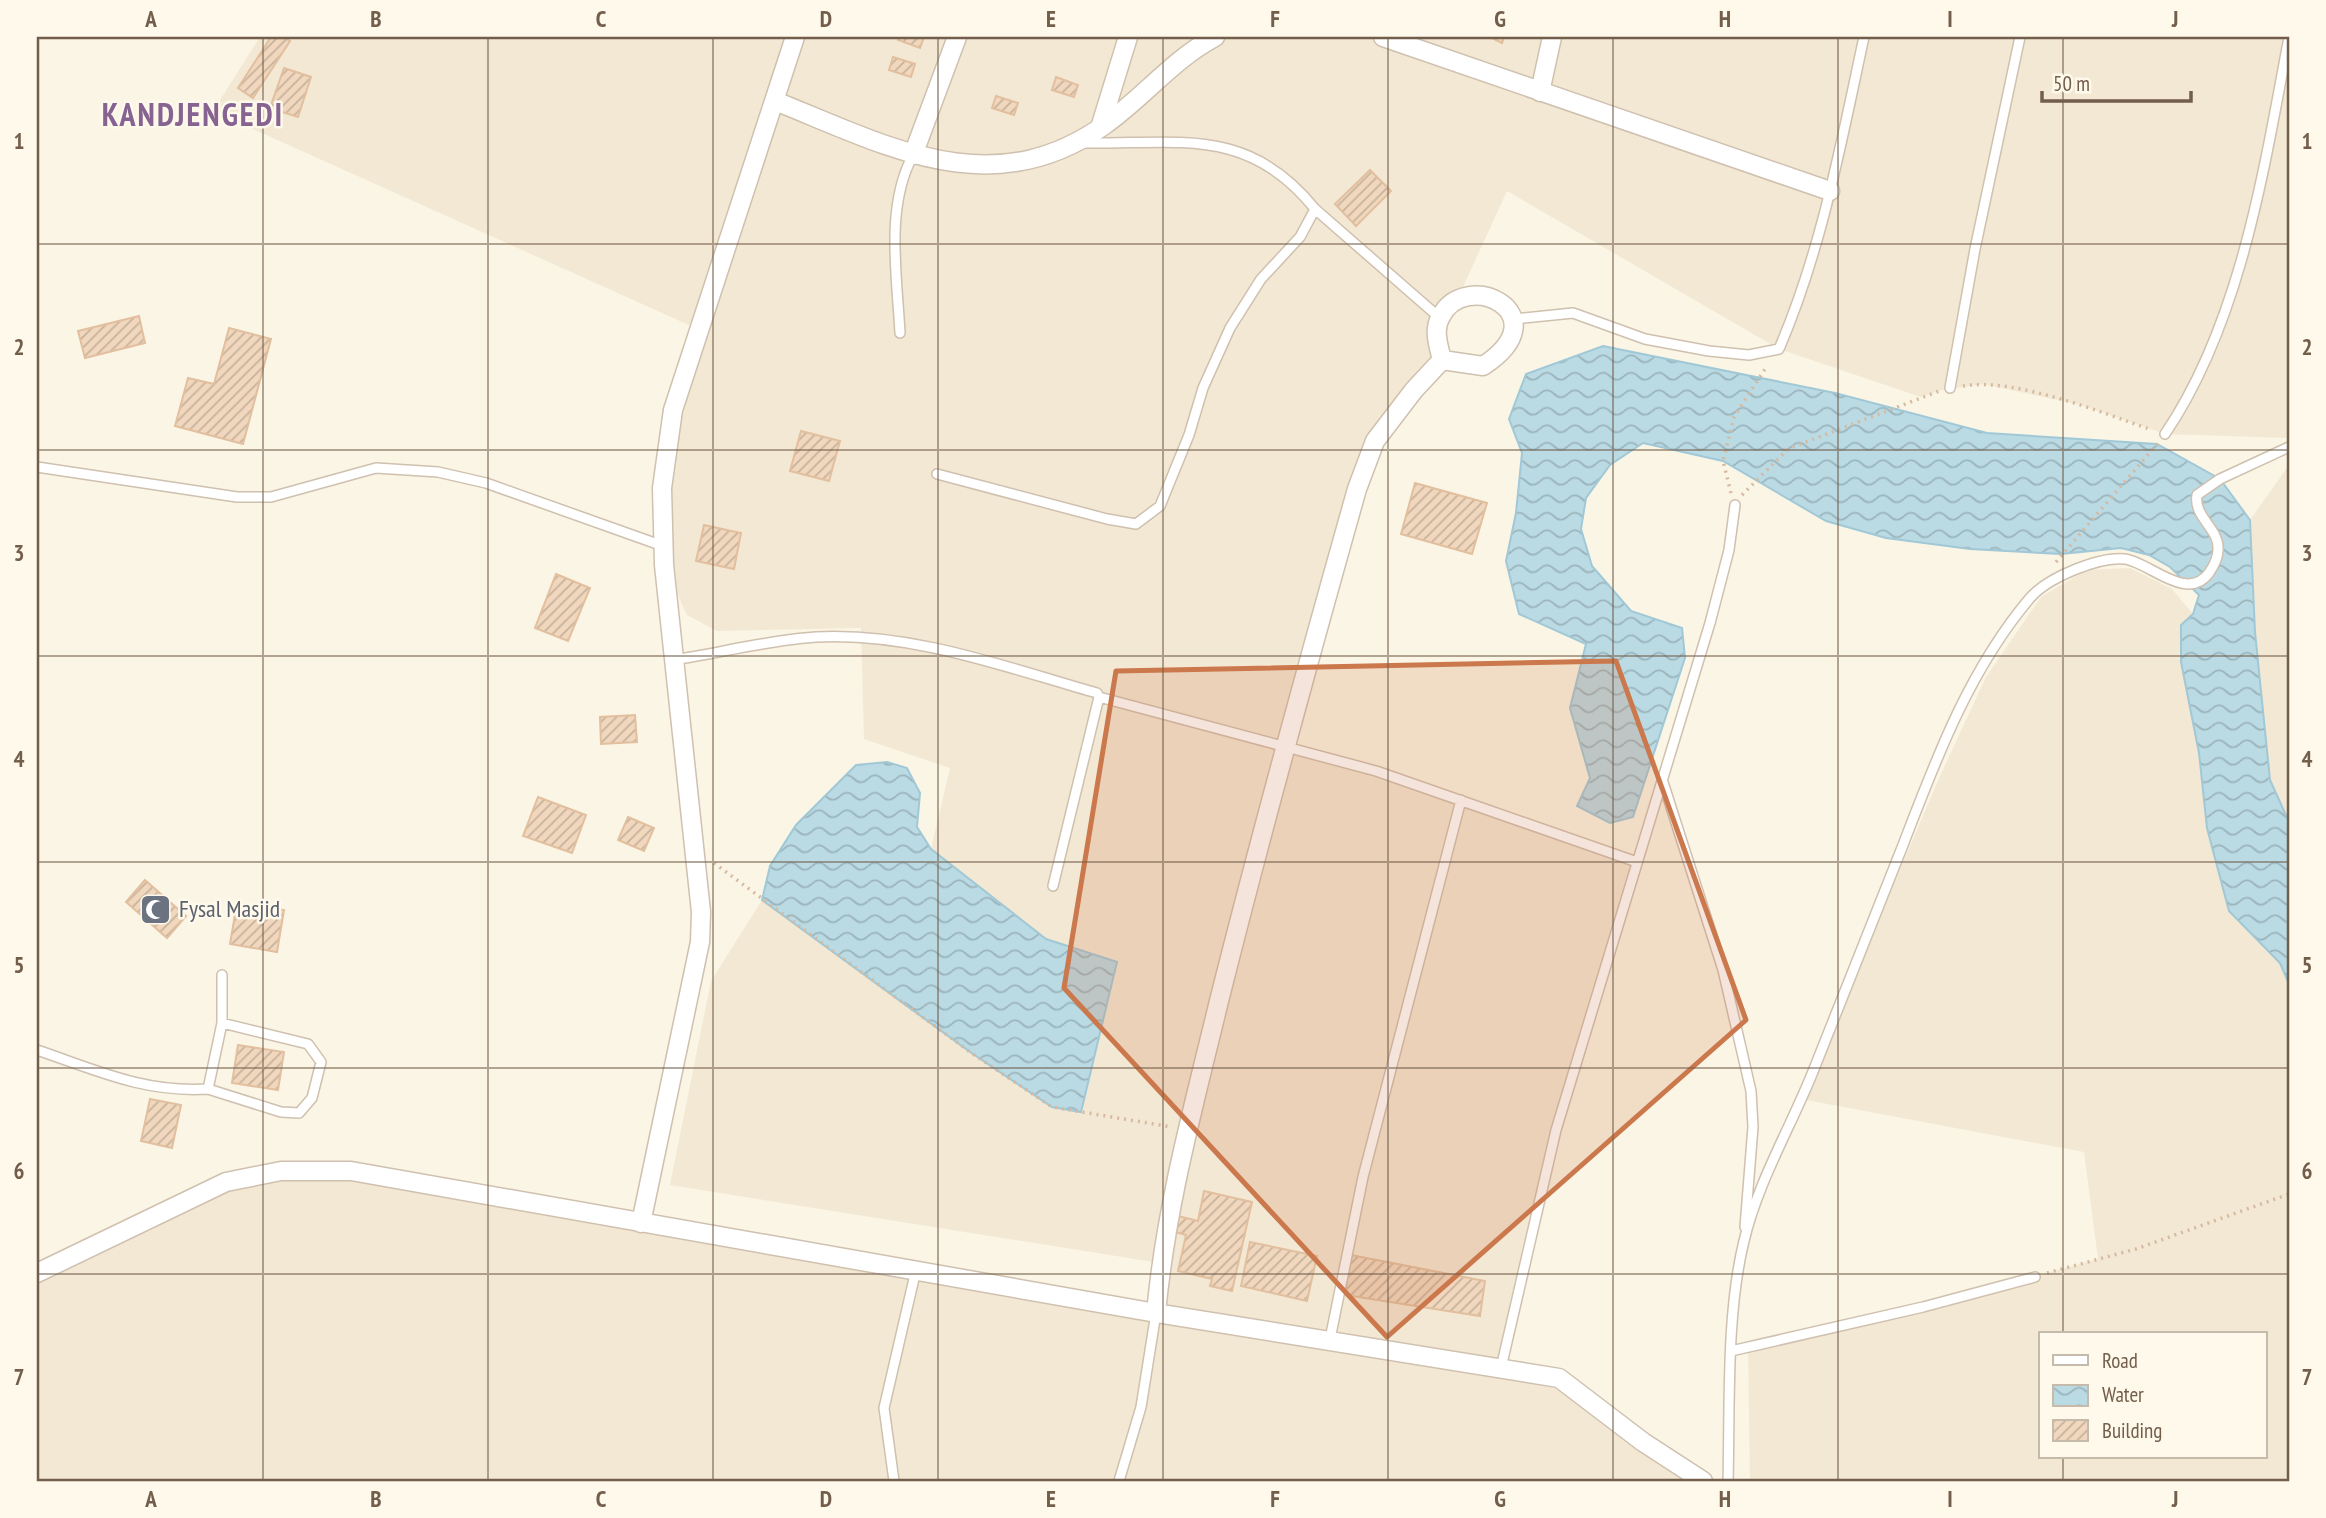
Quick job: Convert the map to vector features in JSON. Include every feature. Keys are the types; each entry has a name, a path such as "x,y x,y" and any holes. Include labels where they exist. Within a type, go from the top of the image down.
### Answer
{"street":[{"path":"641,1223 700,942 701,912 673,660 663,546 662,488 673,410 795,37"},
{"path":"913,155 957,37"},
{"path":"1100,128 1128,37"},
{"path":"775,101 913,155 965,166 1018,163 1078,142 1100,128 1134,104 1196,47 1215,37"},
{"path":"1383,37 1830,191"},
{"path":"1540,92 1552,37"},
{"path":"1475,295 1491,297 1507,305 1514,319 1510,338 1499,356 1483,366 1442,360 1437,334 1440,318 1457,300 1475,295"},
{"path":"1156,1313 1168,1210 1284,747 1356,489 1375,441 1414,390 1442,360"},
{"path":"37,1273 226,1182 281,1171 351,1171 1156,1313 1559,1378 1633,1435 1703,1481"}],"lane":[{"path":"1514,319 1573,313 1646,339 1709,351 1749,355 1779,349 1802,295 1830,191 1864,37"},
{"path":"1950,388 1975,249 2020,37"},
{"path":"2165,434 2187,402 2209,359 2232,295 2289,37"},
{"path":"1078,142 1181,141 1254,156 1275,168 1315,209 1440,318"},
{"path":"900,332 895,235 901,177 913,155"},
{"path":"937,474 1107,519 1136,524 1160,506 1189,435 1203,388 1230,328 1261,279 1300,237 1315,209"},
{"path":"1744,1240 1938,755 1981,667 2004,632 2033,595 2094,561 2124,559 2138,562 2175,582 2192,583 2205,578 2214,567 2219,549 2216,537 2197,508 2197,495 2220,479 2289,447"},
{"path":"37,467 237,497 271,497 376,468 438,472 486,483 663,546"},
{"path":"1501,1368 1556,1130 1663,780 1726,562 1735,505"},
{"path":"673,660 815,637 895,641 948,651 1097,694 1099,697 1376,771 1637,862"},
{"path":"1053,886 1099,697"},
{"path":"1663,780 1723,970 1751,1091 1753,1127 1731,1351 1728,1481"},
{"path":"1330,1339 1363,1177 1461,800"},
{"path":"208,1089 222,1023 222,975"},
{"path":"37,1050 137,1084 173,1091 208,1089 281,1112 299,1113 312,1098 321,1062 308,1044 222,1023"},
{"path":"894,1481 884,1408 916,1270"},
{"path":"1731,1351 1923,1307 2035,1277"},
{"path":"1119,1481 1141,1406 1156,1313"}],"path":[{"path":"1735,505 1723,461 1734,417 1779,349"},
{"path":"1735,505 1752,482 1788,449 1950,388 1970,384 1999,386 2081,405 2165,434 2054,564"},
{"path":"695,846 741,885 970,1052 1052,1107 1188,1130"},
{"path":"2035,1277 2136,1249 2289,1194"}],"highlighted area":[{"path":"1616,661 1746,1020 1387,1337 1064,988 1116,671"}],"shaded area":[{"path":"260,37 2289,37 2289,438 2165,434 2081,405 1983,384 1942,390 1921,397 1779,349 1507,191 1457,300 1446,310 1442,360 1375,441 1285,747 1376,771 1637,862 1556,1130 1501,1368 1559,1378 1703,1481 37,1481 37,1273 226,1182 351,1171 1156,1313 1160,1263 670,1185 711,981 762,900 970,1052 1052,1107 1081,1111 1117,962 1046,939 931,849 950,768 864,739 861,628 717,631 687,615 664,565 662,488 700,330 213,111"},
{"path":"2289,465 2289,822 2270,780 2255,632 2250,520"},
{"path":"2130,568 2172,589 2193,614 2199,753 2207,828 2229,911 2280,963 2289,984 2289,1481 1750,1481 1748,1346 1923,1307 2098,1259 2084,1152 1801,1099 1941,774 1986,677 2041,597 2086,570"}],"water":[{"path":"1603,346 1835,393 1987,433 2157,444 2220,479 2250,520 2255,632 2270,780 2289,822 2289,984 2280,963 2229,911 2207,828 2199,753 2181,662 2181,625 2193,614 2199,595 2170,567 2149,555 2121,548 2061,554 1970,549 1886,538 1826,521 1723,461 1643,443 1610,465 1586,498 1581,529 1592,566 1631,611 1682,628 1685,658 1633,817 1610,823 1577,806 1590,778 1570,708 1586,644 1519,614 1506,561 1516,513 1522,453 1509,419 1526,374"},
{"path":"887,762 907,768 920,793 917,827 931,849 1046,939 1117,962 1081,1112 1052,1107 970,1052 762,900 770,866 796,825 856,765"}],"building":[{"path":"271,37 284,37 290,41 253,98 238,88"},
{"path":"899,37 924,37 920,48 898,40"},
{"path":"1490,37 1504,37 1502,43"},
{"path":"893,57 915,64 911,77 889,70"},
{"path":"284,68 311,77 298,117 270,108"},
{"path":"1056,77 1078,85 1074,97 1052,90"},
{"path":"996,96 1018,103 1014,115 992,108"},
{"path":"1370,170 1391,191 1356,226 1335,204"},
{"path":"139,316 145,343 85,358 78,331"},
{"path":"229,328 271,339 243,444 175,426 188,378 214,384"},
{"path":"801,431 840,441 829,481 790,471"},
{"path":"1415,483 1487,503 1472,554 1401,534"},
{"path":"704,525 741,533 734,569 696,561"},
{"path":"556,574 590,588 568,641 535,628"},
{"path":"635,715 637,742 601,744 600,717"},
{"path":"538,797 586,815 572,853 523,836"},
{"path":"628,817 654,828 644,851 618,840"},
{"name":"Fysal Masjid","path":"145,880 186,916 167,938 126,902"},
{"path":"237,903 284,910 277,952 230,944"},
{"path":"238,1045 284,1052 278,1090 232,1083"},
{"path":"150,1099 181,1105 172,1148 141,1141"},
{"path":"1204,1191 1252,1202 1232,1291 1210,1286 1212,1279 1178,1271 1186,1235 1175,1232 1178,1216 1198,1221"},
{"path":"1250,1242 1317,1256 1307,1301 1241,1286"},
{"path":"1351,1255 1485,1281 1480,1316 1345,1295"}],"place":[{"name":"Fysal Masjid","path":"156,909"}],"district":[{"name":"KANDJENGEDI","path":"193,115"}]}
